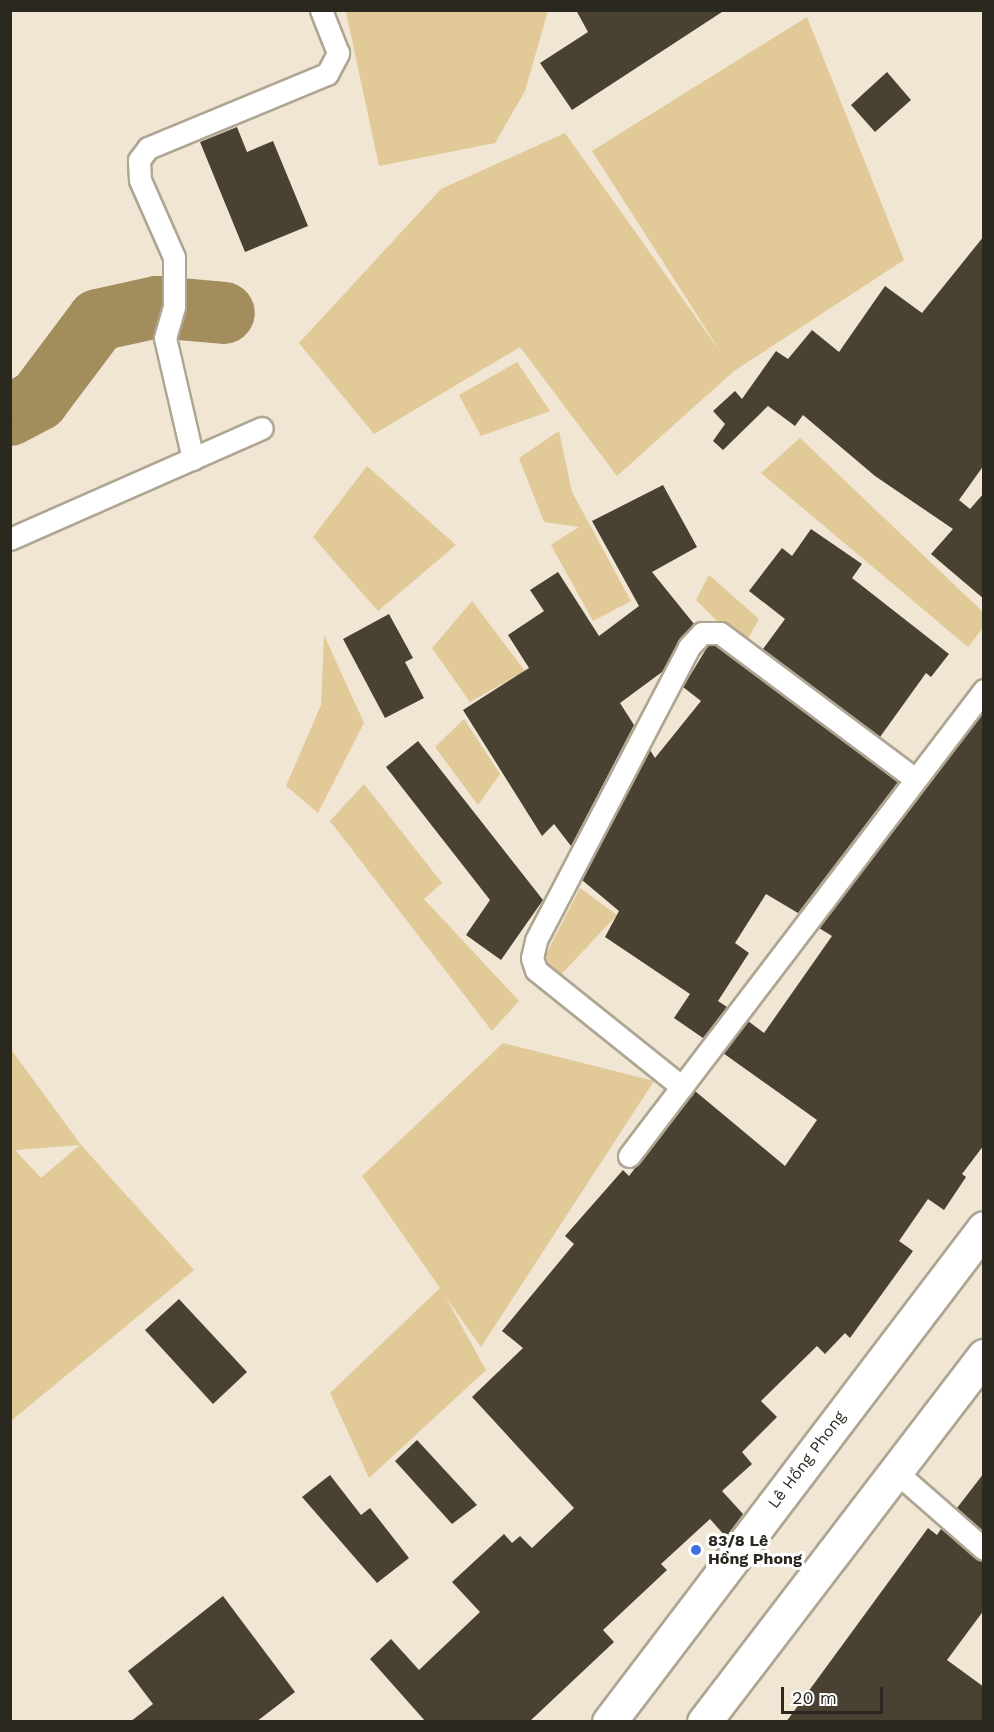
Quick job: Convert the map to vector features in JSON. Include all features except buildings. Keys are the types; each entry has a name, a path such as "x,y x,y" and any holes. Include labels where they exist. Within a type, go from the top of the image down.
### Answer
{"highway":[{"name":"Lê Hồng Phong","path":"609,1722 984,1228"},
{"path":"704,1722 984,1356"}],"lane":[{"path":"193,459 165,338 175,299 174,257 140,180 139,160 148,148 327,74 339,53 321,10"},
{"path":"10,539 262,428"},
{"path":"682,1087 536,970 532,958 536,940 689,647 702,633 720,633 915,779"},
{"path":"628,1156 984,690"},
{"path":"895,1471 984,1549"}],"shaded area":[{"path":"548,11 525,91 495,143 379,166 346,12"},
{"path":"807,17 904,260 734,371 617,476 520,347 374,434 299,343 441,189 565,133 722,354 592,151"},
{"path":"517,362 550,411 481,436 459,395"},
{"path":"559,431 572,492 631,601 593,621 551,545 579,527 544,522 519,458"},
{"path":"800,438 983,612 983,628 968,647 761,473"},
{"path":"367,466 456,545 378,611 313,537"},
{"path":"709,575 759,619 743,647 696,600"},
{"path":"472,601 525,671 470,702 432,648"},
{"path":"324,635 364,723 318,813 286,786 321,705"},
{"path":"464,719 500,774 478,805 435,747"},
{"path":"364,784 442,883 424,899 519,1001 492,1031 330,821"},
{"path":"580,888 617,915 555,981 541,964"},
{"path":"503,1043 654,1081 481,1347 445,1296 486,1370 369,1478 330,1393 440,1288 362,1176"},
{"path":"10,1048 81,1145 194,1270 11,1421","holes":["80,1145 41,1178 16,1150"]}],"waterway":[{"path":"10,415 38,400 98,320 157,307 224,313"}],"place":[{"name":"83/8 Lê Hồng Phong","path":"696,1550"}]}
